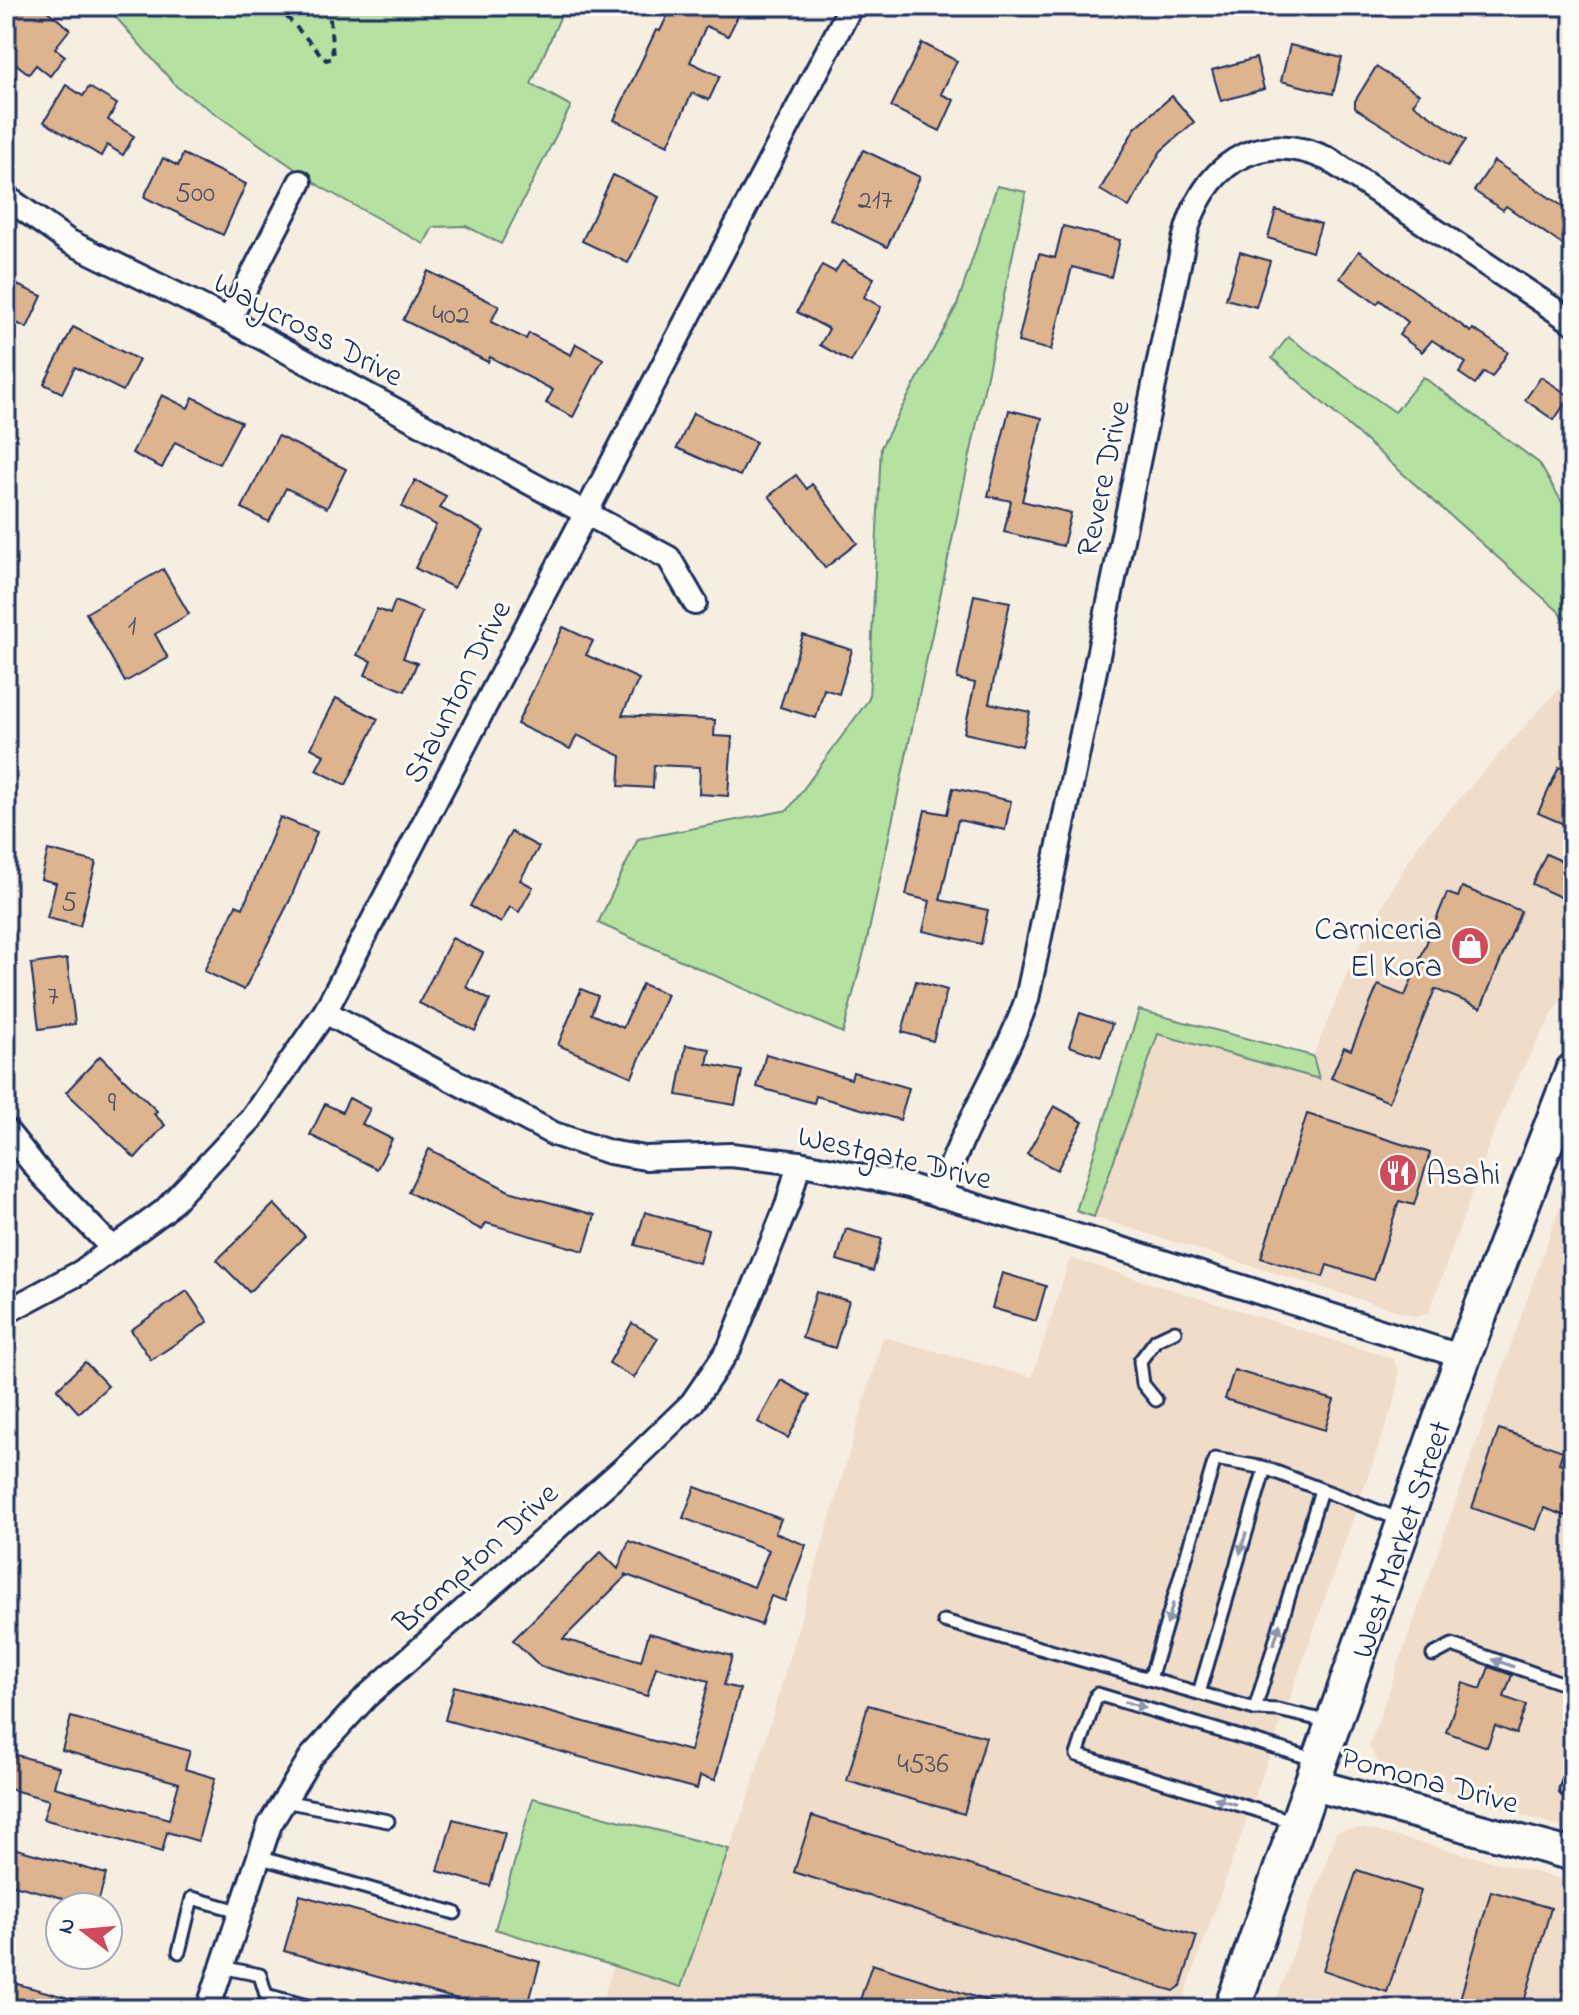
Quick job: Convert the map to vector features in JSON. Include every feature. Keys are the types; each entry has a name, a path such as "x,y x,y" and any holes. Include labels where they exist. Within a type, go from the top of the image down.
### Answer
{"main road":[{"name":"West Market Street","path":"1232,2009 1336,1723 1463,1357 1532,1169 1573,1071"}],"street":[{"name":"Staunton Drive","path":"6,1312 81,1272 164,1211 251,1119 325,1012 851,6"},
{"name":"Revere Drive","path":"941,1196 952,1157 1018,1025 1027,999 1181,253 1198,195 1213,175 1244,154 1284,148 1310,151 1328,159 1573,322"},
{"path":"229,320 300,182"},
{"name":"Waycross Drive","path":"6,197 68,241 229,320 669,558 695,603"},
{"name":"Westgate Drive","path":"325,1012 554,1134 609,1152 645,1158 731,1155 799,1163 941,1196 1132,1252 1463,1357"},
{"path":"6,1130 42,1175 111,1247"},
{"name":"Brompton Drive","path":"208,2009 270,1824 311,1757 366,1697 632,1461 692,1403 729,1349 788,1203 799,1163"},
{"name":"Pomona Drive","path":"1318,1773 1573,1855"}],"lane":[{"path":"1156,1400 1143,1384 1140,1361 1156,1340 1175,1331"},
{"path":"1150,1679 1215,1459 1265,1468 1406,1521"},
{"path":"1199,1693 1265,1468"},
{"path":"1255,1709 1321,1490"},
{"path":"944,1621 1255,1709 1278,1710 1336,1723"},
{"path":"1433,1655 1452,1645 1573,1687"},
{"path":"1300,1824 1077,1755 1097,1694 1318,1773"},
{"path":"1566,1790 1573,1770"},
{"path":"284,1801 388,1821"},
{"path":"258,1857 455,1913"},
{"path":"179,1952 192,1898 239,1911"},
{"path":"221,1967 260,1975 266,1995 318,2009"}],"path":[{"path":"277,6 326,60 333,58 334,46 329,6"}],"shaded area":[{"path":"1573,673 1573,977 1516,1081 1493,1134 1429,1313 1417,1317 1094,1217 1158,1033 1319,1078 1313,1056 1355,954 1418,844"},
{"path":"1573,1169 1573,1831 1410,1780 1380,1766 1369,1747"},
{"path":"1070,1258 1394,1359 1399,1373 1396,1397 1180,2009 600,2009 614,1964 681,1986 750,1792 883,1337 1032,1377"},
{"path":"1363,1828 1573,1882 1573,2009 1273,2009 1337,1831"}],"green space":[{"path":"106,6 565,6 531,84 571,106 501,244 466,226 433,227 424,244 321,187 177,87"},
{"path":"997,186 1026,192 867,940 843,1033 598,923 638,839 788,810 869,699 881,447 957,305"},
{"path":"1288,337 1395,412 1423,377 1539,463 1573,521 1573,624 1272,358"},
{"path":"1139,1010 1313,1056 1319,1079 1158,1034 1094,1217 1076,1211"},
{"path":"533,1798 729,1849 681,1987 495,1929"}],"building":[{"path":"6,6 41,6 70,29 55,48 65,56 50,76 36,65 29,74 6,56"},
{"path":"672,6 743,6 728,36 706,26 690,62 720,76 709,100 692,93 668,145 614,120 656,30 660,31"},
{"path":"922,43 957,61 941,94 954,100 940,131 891,107"},
{"path":"1290,45 1342,58 1333,94 1281,81"},
{"path":"1256,58 1264,89 1221,101 1212,70"},
{"path":"1376,67 1419,94 1413,104 1466,140 1448,166 1355,108 1355,101"},
{"path":"66,85 83,96 89,87 117,104 108,120 134,136 123,155 107,145 101,156 44,122"},
{"path":"1172,96 1194,122 1161,151 1129,207 1100,190 1135,128"},
{"path":"863,150 920,177 887,247 830,219"},
{"path":"183,154 246,184 223,235 144,197 163,158 178,166"},
{"path":"1494,161 1573,213 1573,252 1506,206 1503,210 1474,191"},
{"path":"613,175 659,197 628,263 582,241"},
{"path":"1276,210 1321,224 1312,252 1268,238"},
{"path":"1063,226 1120,240 1111,277 1072,267 1051,350 1018,342 1039,254 1055,258"},
{"path":"1359,251 1471,332 1473,329 1508,352 1492,377 1484,372 1475,384 1459,373 1466,363 1432,340 1422,352 1399,335 1408,322 1380,300 1377,304 1340,278"},
{"path":"1240,252 1270,261 1256,307 1226,299"},
{"path":"842,261 874,278 864,297 881,307 851,362 820,345 829,329 797,312 822,265 835,272"},
{"path":"428,271 499,306 491,322 526,339 529,333 571,355 576,344 603,359 573,417 546,403 553,390 490,357 488,362 403,320"},
{"path":"6,280 42,296 27,328 6,318"},
{"path":"73,327 139,360 123,391 75,367 62,393 44,384"},
{"path":"1541,377 1570,396 1554,420 1525,400"},
{"path":"162,395 188,408 193,397 241,422 219,464 175,442 162,468 132,453"},
{"path":"1009,410 1042,418 1022,501 1071,513 1063,546 1004,532 1011,501 988,496"},
{"path":"693,413 756,442 740,476 677,448"},
{"path":"278,436 346,469 327,508 286,488 269,522 242,508"},
{"path":"796,475 807,489 812,484 857,543 825,568 769,496"},
{"path":"415,480 446,496 440,508 484,531 454,588 415,568 436,525 402,507"},
{"path":"163,569 189,614 155,634 168,658 125,682 86,613"},
{"path":"974,595 1010,602 989,703 1030,712 1022,746 964,733 975,683 957,679"},
{"path":"395,601 422,612 403,658 417,663 405,691 365,675 371,661 357,655 377,609 390,614"},
{"path":"563,627 593,641 586,655 639,679 622,715 715,720 714,736 732,737 728,796 699,794 700,767 654,765 653,788 619,786 621,756 577,735 570,749 517,724"},
{"path":"803,635 852,650 839,694 824,689 816,718 780,707"},
{"path":"336,698 378,719 346,785 316,770 324,755 311,748"},
{"path":"1559,767 1573,773 1573,828 1538,813"},
{"path":"953,788 1011,801 1005,830 958,820 940,900 988,910 981,944 923,931 930,901 906,895 925,810 947,814"},
{"path":"280,817 317,832 290,900 244,990 204,971 236,905 243,908"},
{"path":"511,832 539,847 520,880 533,887 519,912 510,907 501,923 470,906"},
{"path":"48,850 96,862 80,926 47,918 56,883 41,879"},
{"path":"1546,854 1573,866 1573,903 1532,884"},
{"path":"1462,887 1521,911 1481,1008 1435,989 1389,1102 1331,1078 1344,1047 1351,1050 1378,985 1405,996 1447,893 1458,897"},
{"path":"452,938 483,953 466,987 490,1000 475,1031 419,1003"},
{"path":"67,959 75,1024 39,1029 31,964"},
{"path":"916,981 947,990 933,1041 902,1032"},
{"path":"642,984 667,994 632,1077 558,1045 581,989 598,996 591,1014 623,1028"},
{"path":"1080,1013 1112,1024 1101,1057 1069,1046"},
{"path":"686,1045 710,1049 707,1064 742,1071 735,1105 677,1095"},
{"path":"766,1054 851,1079 853,1072 909,1088 900,1120 816,1096 814,1103 757,1087"},
{"path":"100,1056 157,1111 154,1114 165,1125 135,1158 66,1092"},
{"path":"349,1098 370,1109 362,1124 392,1139 377,1169 310,1135 325,1104 342,1112"},
{"path":"1054,1106 1083,1122 1057,1170 1027,1154"},
{"path":"1307,1114 1430,1153 1414,1205 1399,1201 1374,1280 1327,1265 1323,1277 1261,1258"},
{"path":"429,1149 509,1191 595,1215 584,1251 486,1223 482,1230 408,1192"},
{"path":"274,1204 305,1236 249,1292 217,1260"},
{"path":"645,1212 708,1230 699,1263 635,1245"},
{"path":"846,1229 882,1239 873,1271 837,1260"},
{"path":"1002,1273 1046,1286 1036,1321 992,1308"},
{"path":"187,1291 208,1322 151,1360 131,1330"},
{"path":"816,1292 849,1301 835,1348 802,1338"},
{"path":"632,1323 658,1338 634,1378 609,1363"},
{"path":"85,1362 108,1386 79,1413 57,1389"},
{"path":"1234,1370 1334,1400 1325,1430 1225,1399"},
{"path":"781,1380 810,1396 788,1438 758,1422"},
{"path":"1499,1429 1563,1451 1559,1463 1572,1467 1563,1495 1572,1498 1566,1516 1544,1508 1536,1530 1472,1508"},
{"path":"695,1487 781,1519 775,1533 806,1545 785,1601 771,1596 761,1625 624,1574 626,1576 563,1639 641,1661 649,1633 732,1656 724,1685 740,1689 715,1780 700,1776 697,1789 445,1720 454,1686 690,1751 709,1681 656,1667 647,1696 540,1666 513,1640 601,1552 618,1569 629,1541 754,1587 769,1550 683,1518"},
{"path":"1489,1667 1512,1675 1504,1697 1526,1705 1516,1734 1495,1726 1487,1747 1446,1732 1463,1683 1481,1689"},
{"path":"868,1705 986,1737 964,1814 847,1781"},
{"path":"71,1717 190,1751 185,1769 215,1778 198,1841 167,1832 162,1852 43,1819 49,1800 6,1788 6,1752 59,1767 54,1787 169,1819 179,1783 62,1750"},
{"path":"812,1816 1197,1936 1181,1986 1174,1991 1111,1973 794,1872"},
{"path":"453,1819 505,1833 490,1886 438,1871"},
{"path":"6,1846 106,1874 101,1891 44,1893 6,1883"},
{"path":"1357,1870 1421,1891 1387,1992 1323,1970"},
{"path":"1491,1891 1551,1908 1522,2009 1492,2009 1460,1999"},
{"path":"300,1895 540,1962 527,2009 493,2009 284,1951"},
{"path":"872,1964 1000,2005 999,2009 857,2009"},
{"path":"6,1981 87,2003 86,2009 6,2009"}],"place":[{"name":"Carniceria El Kora","path":"1470,946"},
{"name":"Asahi","path":"1398,1173"}]}
